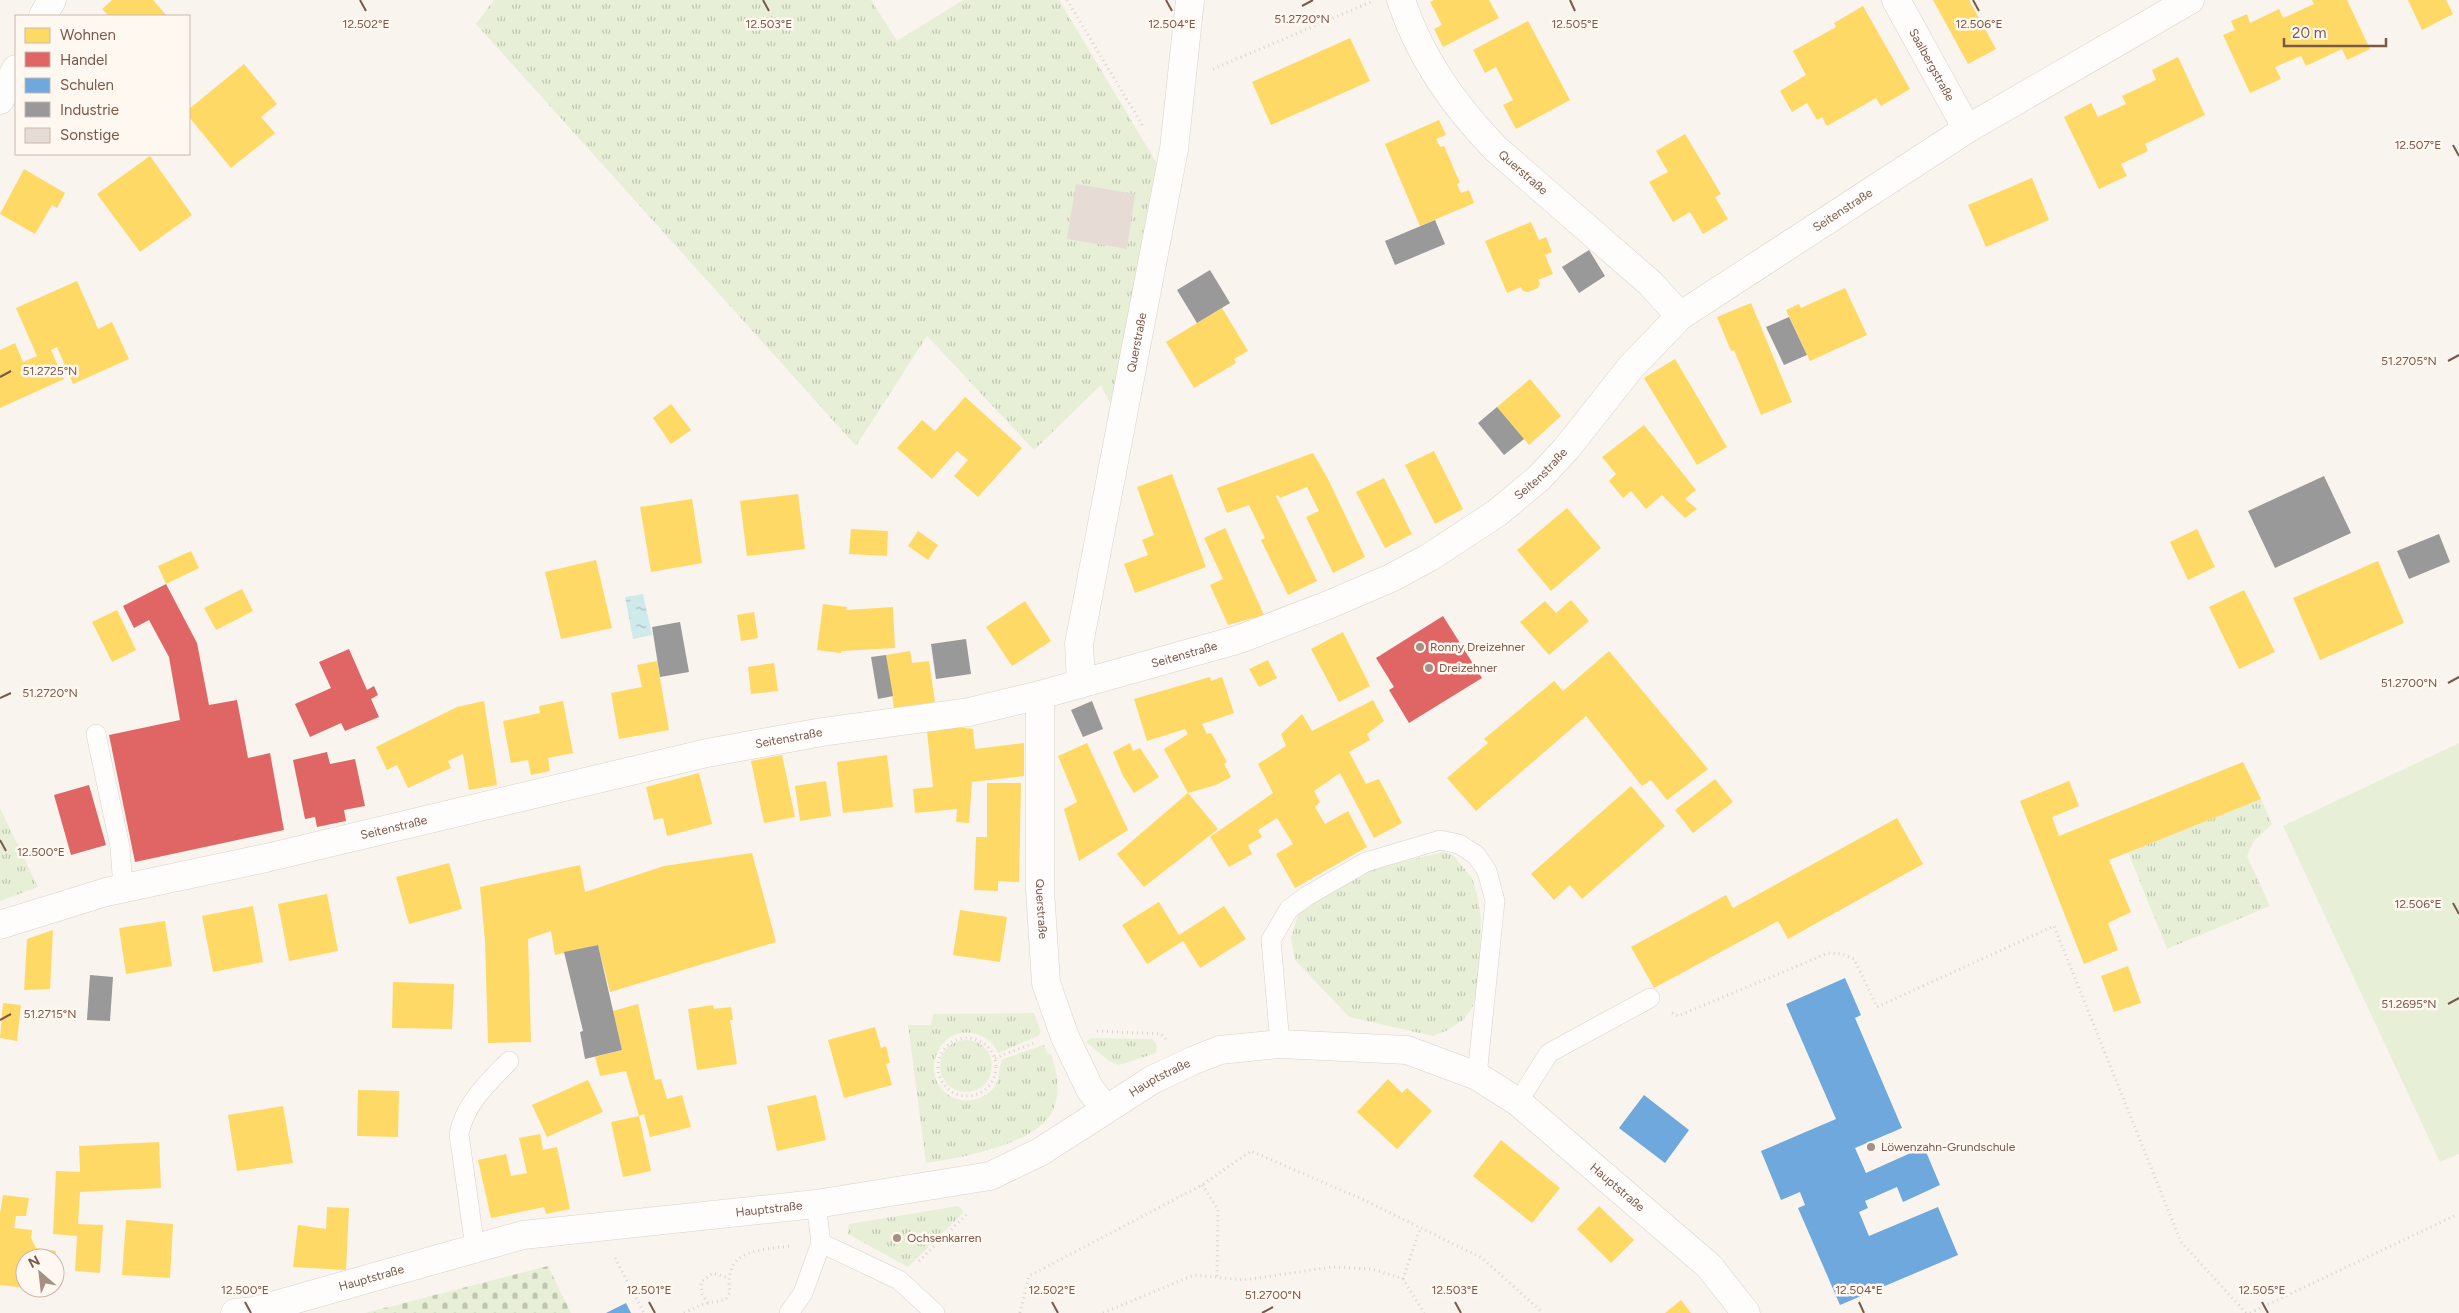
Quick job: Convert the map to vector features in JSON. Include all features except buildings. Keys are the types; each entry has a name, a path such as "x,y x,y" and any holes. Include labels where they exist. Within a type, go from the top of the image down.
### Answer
{"street":[{"path":"44,15 52,0"},
{"name":"Querstraße","path":"1081,683 1079,644 1174,149 1190,0"},
{"name":"Querstraße","path":"1401,0 1408,20 1427,59 1449,96 1473,125 1496,148 1650,283 1680,316"},
{"name":"Saalbergstraße","path":"1896,0 1966,128"},
{"name":"Seitenstraße","path":"0,925 123,888 266,858 707,752 822,732 969,712 1040,695 1240,639 1320,609 1391,578 1466,536 1539,478 1566,449 1631,366 1680,316 1966,128 2190,0"},
{"path":"0,100 15,71"},
{"name":"Querstraße","path":"1040,695 1040,890 1046,983 1064,1035 1090,1090 1105,1109"},
{"name":"Hauptstraße","path":"235,1313 254,1311 523,1235 816,1204 990,1176 1040,1152 1152,1080 1192,1060 1220,1050 1280,1044 1407,1050 1477,1076 1518,1102 1709,1266 1746,1313"}],"lane":[{"path":"96,734 120,847 123,888"},
{"path":"1280,1044 1271,940 1289,909 1307,896 1366,862 1440,840 1459,844 1476,855 1487,871 1495,901 1477,1076"},
{"path":"1518,1102 1550,1053 1650,998"},
{"path":"475,1248 459,1134 462,1118 480,1091 510,1061"},
{"path":"789,1313 803,1293 821,1243 816,1204"},
{"path":"821,1243 899,1280 935,1313"}],"path":[{"path":"1067,0 1144,129 1159,144 1174,149"},
{"path":"1180,81 1375,0"},
{"path":"1650,998 1678,1016 1828,953 1842,954 1854,959 1877,1007 2054,926 2181,1242 2246,1313"},
{"path":"995,1058 1083,1030 1161,1034 1192,1060"},
{"path":"956,1039 977,1039 990,1048 995,1058 996,1074 992,1083 975,1096 954,1094 940,1079 939,1058 944,1048 956,1039"},
{"path":"1020,1313 1029,1276 1202,1184 1251,1151 1364,1200 1482,1258 1543,1313"},
{"path":"899,1280 984,1197 990,1176"},
{"path":"1202,1184 1218,1209 1217,1277"},
{"path":"2250,1313 2456,1215"},
{"path":"1403,1279 1420,1228"},
{"path":"684,1313 708,1303 726,1299 730,1292 728,1278 733,1265 749,1251 821,1243"},
{"path":"611,1250 644,1313"},
{"path":"1103,1313 1194,1275 1244,1280 1332,1267 1372,1269 1403,1279 1424,1313"},
{"path":"708,1303 702,1294 701,1282 713,1273 728,1278"}],"green space":[{"path":"494,0 871,0 897,41 963,0 1059,0 1158,165 1112,407 1101,385 1034,450 927,336 856,446 476,24"},
{"path":"2459,743 2459,1154 2440,1162 2283,826"},
{"path":"2261,799 2272,824 2254,841 2247,856 2270,906 2167,949 2128,852"},
{"path":"0,808 38,887 0,901"},
{"path":"1443,852 1453,855 1472,878 1478,898 1481,921 1479,987 1472,1008 1463,1020 1448,1030 1433,1036 1349,1017 1295,960 1291,938 1298,914 1312,901 1372,869"},
{"path":"1034,1013 1041,1032 1038,1036 998,1053 990,1042 979,1035 964,1033 952,1036 942,1045 936,1056 934,1068 936,1081 944,1092 957,1099 967,1101 980,1098 992,1090 997,1082 1003,1059 1044,1045 1048,1054 1051,1054 1057,1089 1053,1110 1045,1122 1032,1132 997,1147 926,1163 908,1025 931,1025 933,1014"},
{"path":"1091,1038 1152,1039 1157,1045 1156,1053 1119,1065 1109,1061 1086,1042"},
{"path":"966,1040 976,1042 984,1048 990,1056 992,1066 990,1076 984,1084 976,1090 966,1092 956,1090 948,1084 942,1076 940,1066 942,1056 948,1048 956,1042"},
{"path":"958,1206 964,1212 908,1267 848,1234 849,1224"},
{"path":"548,1266 571,1313 365,1313"}],"water":[{"path":"643,594 652,635 633,639 625,597"}],"place":[{"name":"Ronny Dreizehner","path":"1420,647"},
{"name":"Dreizehner","path":"1429,668"},
{"name":"Löwenzahn-Grundschule","path":"1871,1147"},
{"name":"Ochsenkarren","path":"897,1238"}]}
